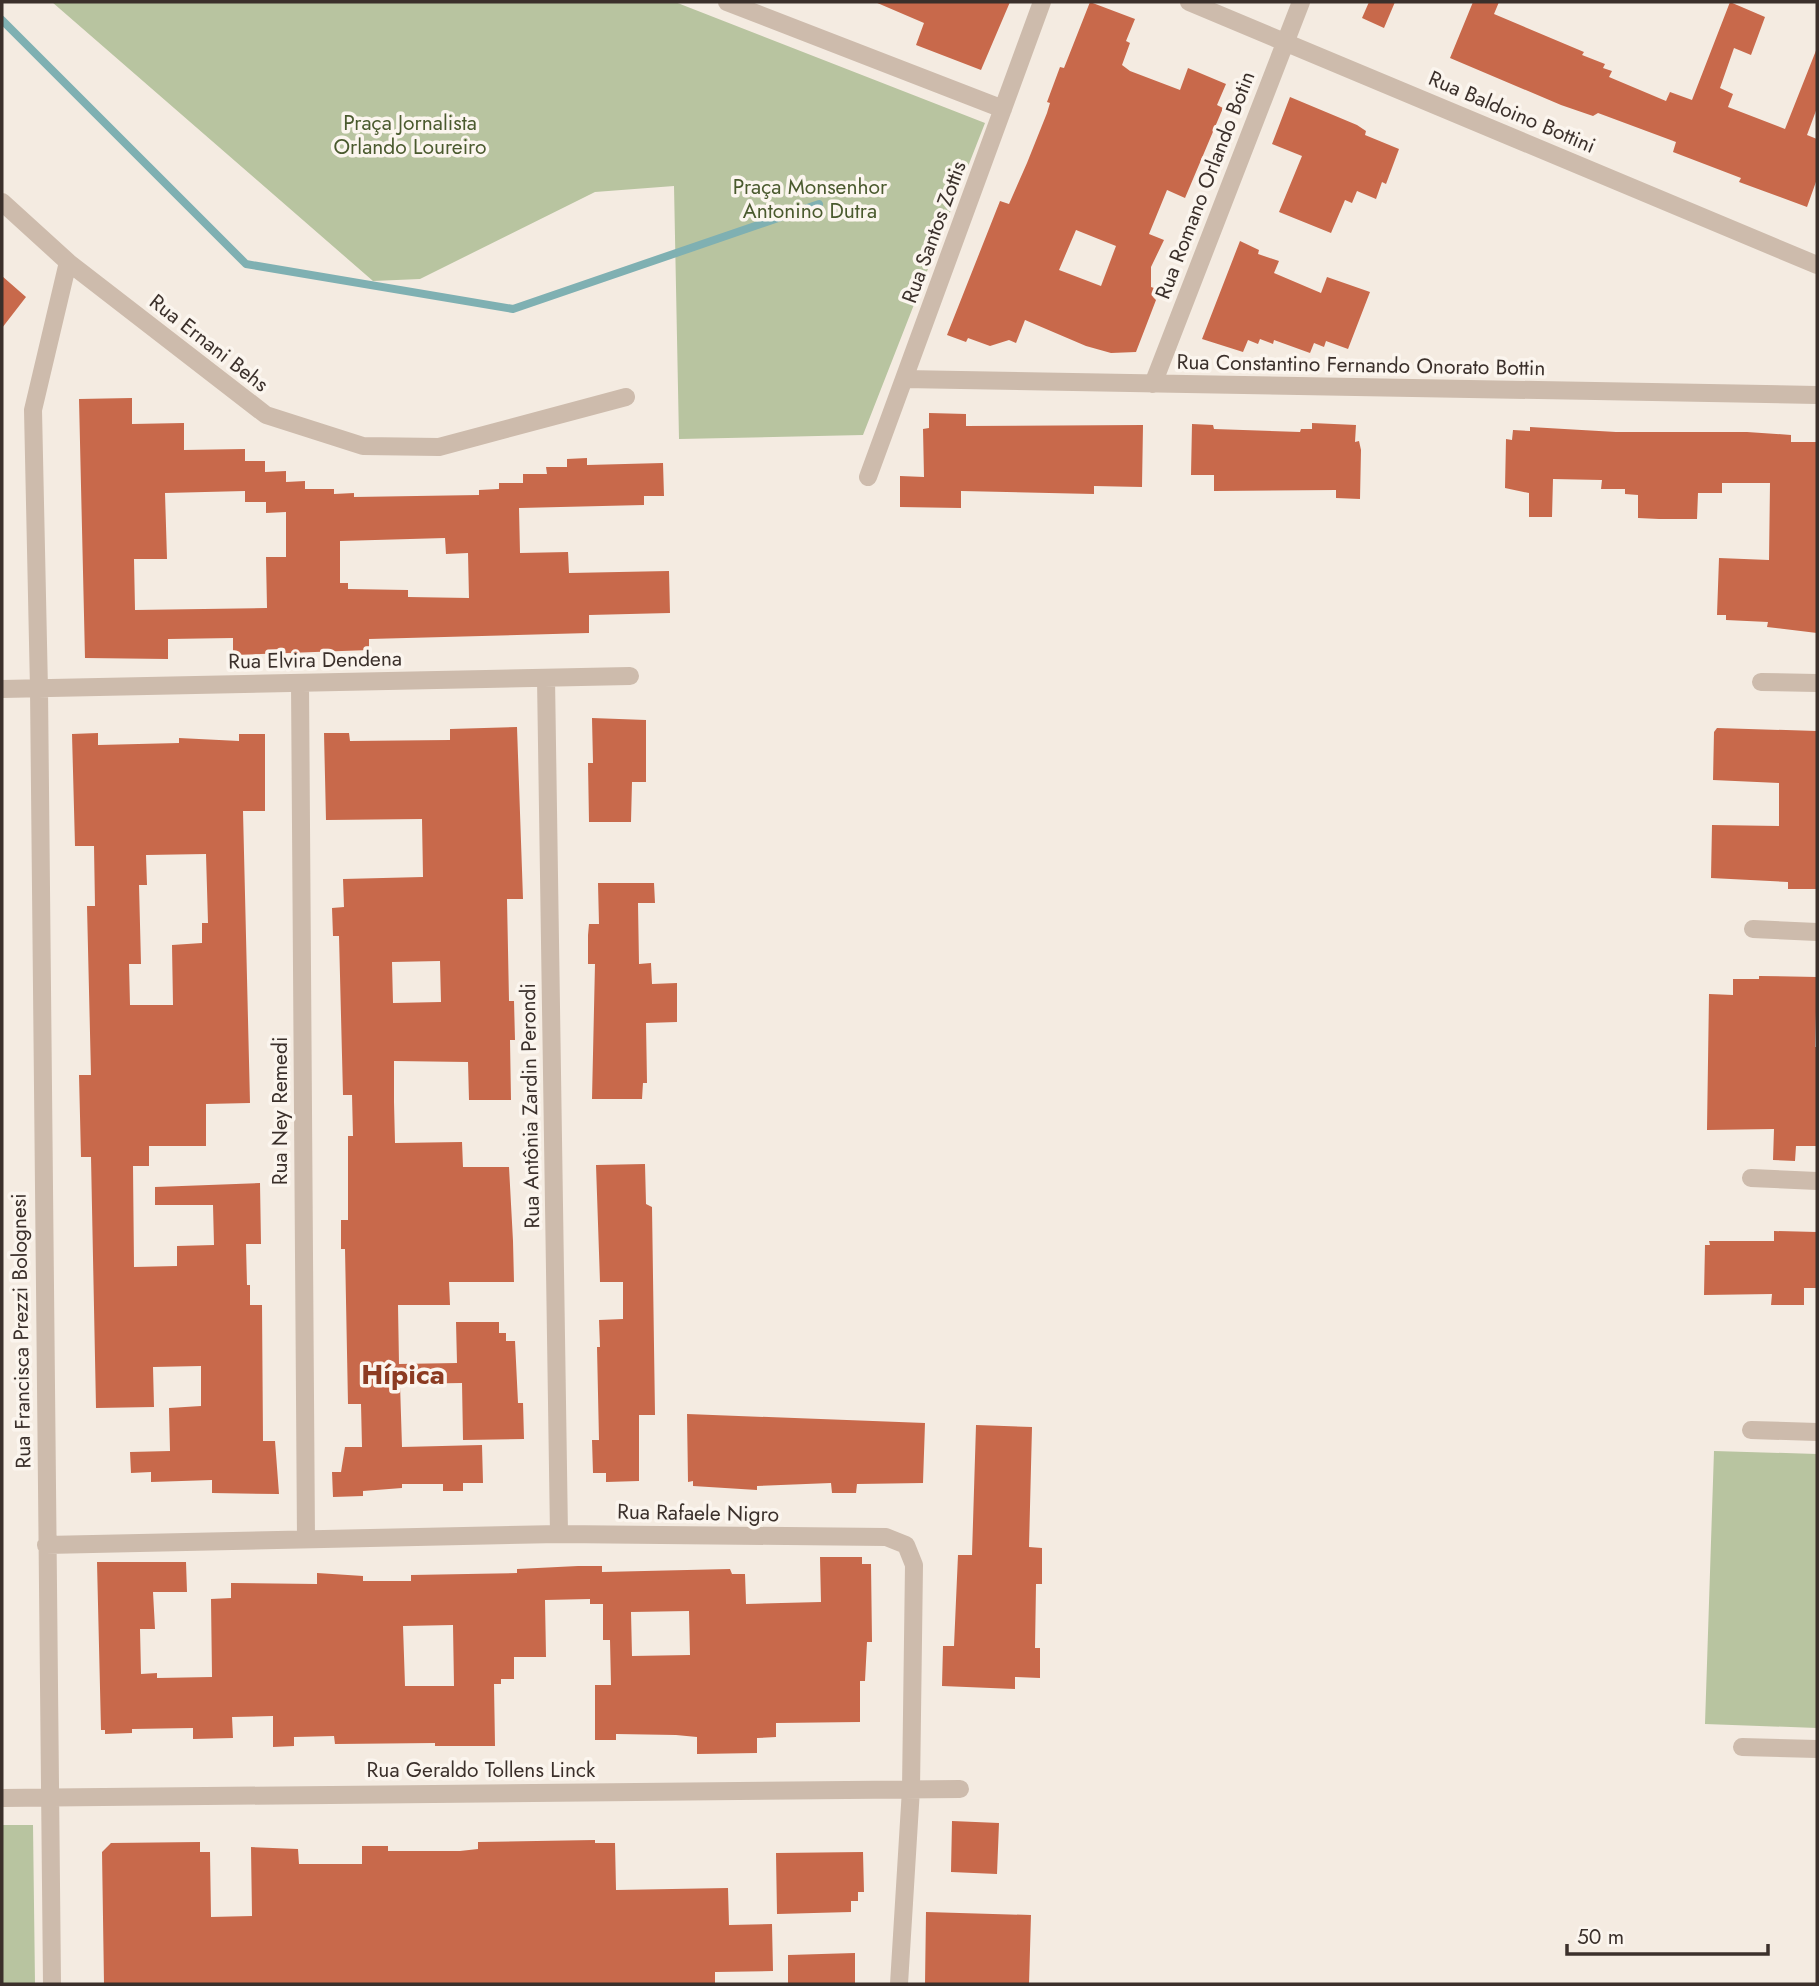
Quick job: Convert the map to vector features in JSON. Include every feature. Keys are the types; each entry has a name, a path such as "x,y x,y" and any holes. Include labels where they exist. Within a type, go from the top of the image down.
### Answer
{"street":[{"path":"727,2 760,8 1003,109"},
{"name":"Rua Santos Zottis","path":"868,477 1042,2"},
{"name":"Rua Baldoino Bottini","path":"1189,2 1817,265"},
{"name":"Rua Romano Orlando Botin","path":"1153,384 1301,2"},
{"name":"Rua Ernani Behs","path":"2,202 68,262 266,415 363,446 439,447 626,397"},
{"name":"Rua Francisca Prezzi Bolognesi","path":"52,1984 33,410 68,262"},
{"name":"Rua Constantino Fernando Onorato Bottin","path":"904,379 1817,395"},
{"name":"Rua Elvira Dendena","path":"2,690 630,676"},
{"name":"Rua Antônia Zardin Perondi","path":"546,678 559,1534"},
{"path":"1761,682 1817,683"},
{"name":"Rua Ney Remedi","path":"300,683 306,1539"},
{"path":"1753,929 1817,932"},
{"path":"1751,1178 1817,1181"},
{"path":"1751,1430 1817,1432"},
{"name":"Rua Rafaele Nigro","path":"46,1545 559,1534 886,1537 906,1545 914,1565 911,1789 899,1984"},
{"path":"1742,1747 1817,1749"},
{"name":"Rua Geraldo Tollens Linck","path":"2,1798 960,1789"}],"green space":[{"path":"52,2 675,2 985,123 863,435 679,439 674,186 595,192 420,279 373,281"},
{"path":"1714,1451 1817,1454 1817,1728 1705,1724"},
{"path":"2,1825 33,1825 35,1984 2,1984"}],"building":[{"path":"875,2 1010,2 981,70 916,45 924,23"},
{"path":"1090,2 1135,19 1126,41 1130,43 1122,65 1130,71 1180,90 1188,68 1226,84 1217,105 1223,108 1185,198 1167,190 1149,234 1164,240 1151,267 1151,287 1157,289 1153,297 1156,300 1136,352 1111,353 1086,346 1025,320 1016,343 1009,340 990,346 968,338 966,342 947,335 1000,201 1009,204 1047,113 1050,103 1047,102 1060,67 1064,68","holes":["1076,230 1116,246 1101,286 1059,270"]},
{"path":"1369,2 1395,2 1384,28 1362,18"},
{"path":"1473,2 1499,2 1494,14 1584,52 1582,55 1605,64 1603,68 1612,71 1609,77 1666,101 1670,92 1692,100 1730,2 1765,17 1751,55 1734,48 1720,88 1733,94 1728,107 1785,129 1817,48 1817,108 1807,135 1817,139 1817,179 1807,207 1739,182 1741,178 1673,152 1676,142 1598,113 1593,116 1561,105 1450,58"},
{"path":"1290,97 1357,125 1366,131 1365,135 1399,149 1386,184 1382,182 1376,199 1357,191 1352,203 1345,200 1331,233 1279,212 1302,156 1272,144"},
{"path":"1240,241 1259,250 1258,254 1279,261 1274,273 1321,293 1327,277 1370,292 1348,349 1326,341 1324,347 1314,343 1310,353 1274,340 1273,344 1260,339 1258,344 1248,340 1243,352 1202,339"},
{"path":"2,276 26,297 2,328"},
{"path":"132,398 132,424 184,423 184,450 245,449 245,461 265,461 265,472 286,471 286,482 305,481 305,489 334,489 334,494 354,493 354,497 479,495 479,490 499,489 499,483 523,483 523,474 547,474 546,467 567,467 567,459 587,458 587,465 663,463 664,496 644,496 644,505 519,508 520,553 568,552 569,573 669,571 670,613 589,615 589,633 369,639 369,650 233,655 233,638 168,639 168,659 85,658 79,399","holes":["245,491 245,502 266,502 266,513 286,512 286,557 266,557 267,608 135,610 134,559 167,559 165,493","445,538 446,554 468,553 469,598 408,597 408,590 348,589 348,583 340,583 340,541"]},
{"path":"929,413 966,414 966,426 1143,425 1142,487 1094,486 1094,494 961,491 961,508 900,507 900,476 924,477 923,429 929,428"},
{"path":"1312,423 1356,425 1355,442 1359,441 1361,450 1360,499 1336,498 1336,490 1214,491 1214,475 1191,475 1192,424 1213,425 1214,429 1300,432 1301,429 1312,429"},
{"path":"1530,427 1616,432 1747,432 1791,435 1791,442 1817,442 1817,633 1767,627 1768,622 1726,620 1726,615 1717,615 1719,558 1769,560 1770,483 1722,483 1722,493 1698,493 1697,519 1659,519 1638,518 1638,495 1625,494 1625,489 1601,489 1602,480 1553,479 1552,517 1529,517 1529,493 1505,488 1506,439 1512,440 1513,430 1530,431"},
{"path":"592,718 646,720 646,782 632,782 631,822 589,822 588,763 593,763"},
{"path":"517,727 523,899 507,899 509,1001 514,1001 515,1040 510,1040 511,1100 469,1100 468,1062 394,1061 395,1143 462,1142 463,1167 509,1167 514,1282 449,1282 450,1305 398,1305 399,1364 457,1363 456,1322 499,1322 499,1333 506,1333 506,1341 515,1341 518,1403 523,1403 524,1439 463,1440 462,1383 400,1384 402,1447 482,1445 483,1483 463,1483 463,1491 443,1491 443,1484 402,1484 402,1488 363,1491 363,1496 333,1497 332,1472 341,1472 345,1447 362,1447 361,1404 348,1404 345,1249 341,1249 341,1220 348,1220 348,1136 353,1136 352,1095 343,1095 339,936 333,936 332,908 344,907 343,879 423,877 422,819 326,820 324,733 349,733 350,741 450,740 450,729","holes":["440,961 441,1002 393,1003 392,962"]},
{"path":"1717,728 1817,731 1817,889 1788,889 1788,882 1711,878 1712,825 1779,826 1779,783 1713,780 1714,732"},
{"path":"98,733 98,745 179,743 179,738 239,741 239,734 265,734 265,811 243,811 250,1103 206,1104 206,1146 149,1146 149,1166 133,1166 134,1267 177,1266 177,1246 214,1245 213,1205 155,1205 155,1187 260,1183 261,1244 246,1244 247,1285 250,1285 250,1305 262,1305 263,1441 275,1441 279,1494 212,1493 212,1480 151,1482 151,1472 131,1473 130,1452 170,1451 169,1408 201,1406 201,1366 153,1367 154,1407 96,1408 91,1157 81,1157 79,1075 91,1075 87,906 95,906 94,846 75,846 72,734","holes":["206,854 208,923 202,923 202,943 172,945 173,1005 130,1005 129,964 141,964 139,885 147,885 146,855"]},
{"path":"598,883 654,883 655,903 638,903 639,964 651,963 652,984 677,983 677,1022 646,1023 647,1083 643,1083 642,1099 592,1099 595,964 588,964 588,935 589,924 599,924"},
{"path":"1759,976 1817,977 1817,1146 1796,1146 1795,1161 1773,1160 1774,1129 1707,1130 1709,994 1733,995 1733,979 1759,979"},
{"path":"645,1164 646,1204 652,1207 655,1415 639,1415 639,1481 606,1482 606,1473 593,1473 592,1440 599,1440 599,1320 623,1319 623,1282 600,1282 596,1165"},
{"path":"1774,1231 1817,1232 1817,1288 1804,1288 1804,1305 1771,1305 1772,1294 1704,1295 1705,1245 1710,1245 1709,1241 1774,1241"},
{"path":"687,1414 925,1423 923,1483 857,1484 856,1493 832,1493 831,1483 757,1486 757,1490 693,1486 693,1481 688,1482"},
{"path":"976,1425 1032,1427 1029,1547 1042,1548 1042,1584 1036,1584 1035,1648 1040,1648 1040,1678 1015,1677 1015,1689 942,1686 943,1646 954,1646 958,1555 972,1555"},
{"path":"820,1557 862,1557 862,1564 871,1564 872,1642 867,1642 865,1681 860,1681 860,1722 776,1723 776,1737 757,1738 757,1753 697,1754 697,1737 676,1735 616,1734 616,1740 595,1740 595,1685 611,1685 610,1640 603,1640 603,1604 590,1604 590,1599 545,1600 546,1657 514,1657 514,1679 501,1679 501,1684 494,1684 495,1746 435,1746 435,1743 335,1744 334,1736 294,1737 294,1746 273,1747 273,1716 232,1717 233,1738 193,1739 193,1728 132,1729 132,1733 105,1734 105,1730 101,1730 97,1562 186,1562 187,1592 153,1592 155,1629 140,1629 141,1674 157,1673 157,1678 212,1677 211,1599 231,1598 231,1583 317,1584 317,1573 363,1576 363,1581 411,1581 411,1575 517,1573 517,1569 578,1566 602,1566 602,1572 730,1569 732,1574 745,1574 746,1604 821,1602","holes":["689,1611 690,1655 632,1656 631,1612","453,1625 454,1686 405,1686 403,1626"]},
{"path":"952,1821 999,1823 997,1874 951,1872"},
{"path":"595,1840 595,1843 615,1843 616,1890 728,1888 729,1925 772,1924 773,1971 715,1972 715,1984 104,1984 102,1852 111,1843 200,1842 200,1852 210,1852 211,1917 252,1916 251,1847 298,1849 299,1864 362,1864 362,1846 388,1846 388,1851 460,1851 478,1849 478,1842"},
{"path":"863,1852 864,1892 858,1892 858,1901 851,1901 851,1912 777,1914 776,1853"},
{"path":"926,1912 1031,1915 1029,1984 925,1984"},
{"path":"855,1953 855,1984 788,1984 788,1955"}],"waterway":[{"path":"2,20 246,264 513,309 819,204"}],"district":[{"name":"Hípica","path":"403,1374"}],"park label":[{"name":"Praça Jornalista Orlando Loureiro","path":"410,135"},
{"name":"Praça Monsenhor Antonino Dutra","path":"810,199"}]}
